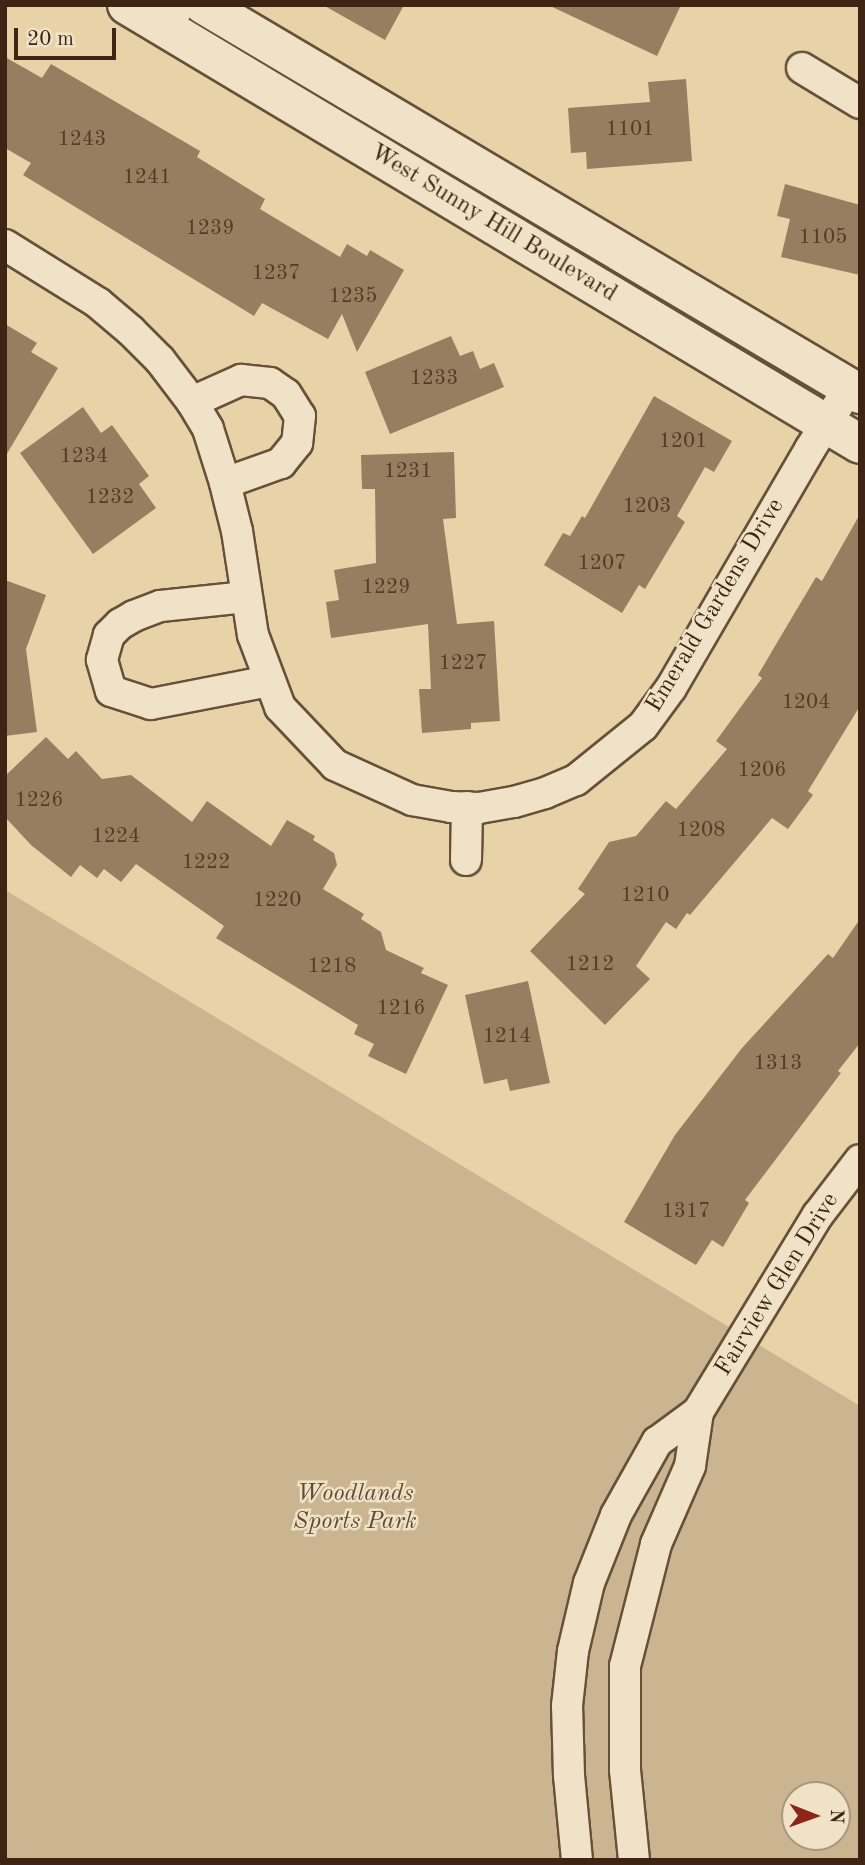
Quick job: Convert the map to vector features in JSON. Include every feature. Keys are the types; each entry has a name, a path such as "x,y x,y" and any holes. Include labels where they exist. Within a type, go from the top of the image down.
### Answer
{"street":[{"name":"West Sunny Hill Boulevard","path":"127,5 173,17 209,54 860,444"},
{"name":"West Sunny Hill Boulevard","path":"221,10 854,391"},
{"path":"209,54 221,10"},
{"path":"802,68 860,103"},
{"name":"Emerald Gardens Drive","path":"5,245 89,297 131,331 160,360 192,402 208,429 225,483 237,531 253,635 280,707 335,765 371,784 412,800 467,807 514,802 576,780 643,726 671,688 825,424 854,391"},
{"path":"192,402 241,380 270,383 286,394 300,416 297,443 281,463 225,483"},
{"path":"246,597 160,606 134,616 120,624 109,635 102,660 111,691 151,704 269,681"},
{"path":"466,860 467,807"},
{"name":"Fairview Glen Drive","path":"634,1860 625,1770 625,1666 656,1544 690,1466 698,1412 818,1215 860,1160"},
{"name":"Fairview Glen Drive","path":"578,1860 569,1776 567,1706 573,1651 589,1583 616,1515 657,1441 698,1412"}],"green space":[{"name":"Woodlands Sports Park","path":"5,890 860,1406 860,1860 5,1860"}],"building":[{"path":"323,5 404,5 385,40"},
{"path":"548,5 681,5 657,56"},
{"path":"5,57 42,78 51,64 200,151 197,157 265,199 260,209 340,257 347,244 367,256 370,250 404,270 357,352 342,314 328,339 262,303 254,316 23,175 31,163 5,148"},
{"path":"686,79 692,161 587,169 586,152 571,153 568,108 650,102 648,82"},
{"path":"785,184 860,205 860,275 781,257 790,219 777,216"},
{"path":"5,324 37,343 31,352 58,368 5,457"},
{"path":"451,336 460,356 473,351 480,369 494,363 504,387 390,434 365,372"},
{"path":"654,396 732,441 714,472 705,467 677,516 685,522 645,589 639,585 622,613 544,565 563,533 570,536 582,516 585,518"},
{"path":"83,407 101,433 112,425 149,476 139,484 156,508 93,554 20,453"},
{"path":"454,452 456,518 443,519 457,624 494,621 500,721 471,723 471,729 422,733 419,689 431,689 428,624 331,638 326,602 339,600 334,570 376,563 375,489 362,489 361,455"},
{"path":"860,514 860,706 808,791 813,795 788,829 772,818 690,915 687,913 676,929 666,922 636,966 650,979 605,1025 530,951 585,894 578,889 609,842 636,836 666,801 676,809 727,749 716,741 762,678 758,675 816,577 822,581"},
{"path":"5,580 46,595 26,649 37,732 5,736"},
{"path":"46,737 68,759 76,751 102,779 131,775 192,822 207,801 271,846 287,820 315,836 313,840 334,853 337,865 323,889 364,914 361,919 381,932 386,950 424,968 421,973 448,985 406,1074 368,1056 374,1044 354,1034 358,1025 216,938 224,926 136,864 121,882 104,869 97,878 80,865 71,877 31,845 5,817 5,776"},
{"path":"860,919 860,1043 838,1071 841,1073 745,1200 749,1203 723,1247 712,1240 696,1265 624,1222 675,1135 742,1048 828,954 833,958"},
{"path":"528,981 550,1083 510,1091 507,1079 484,1084 465,995"}]}
